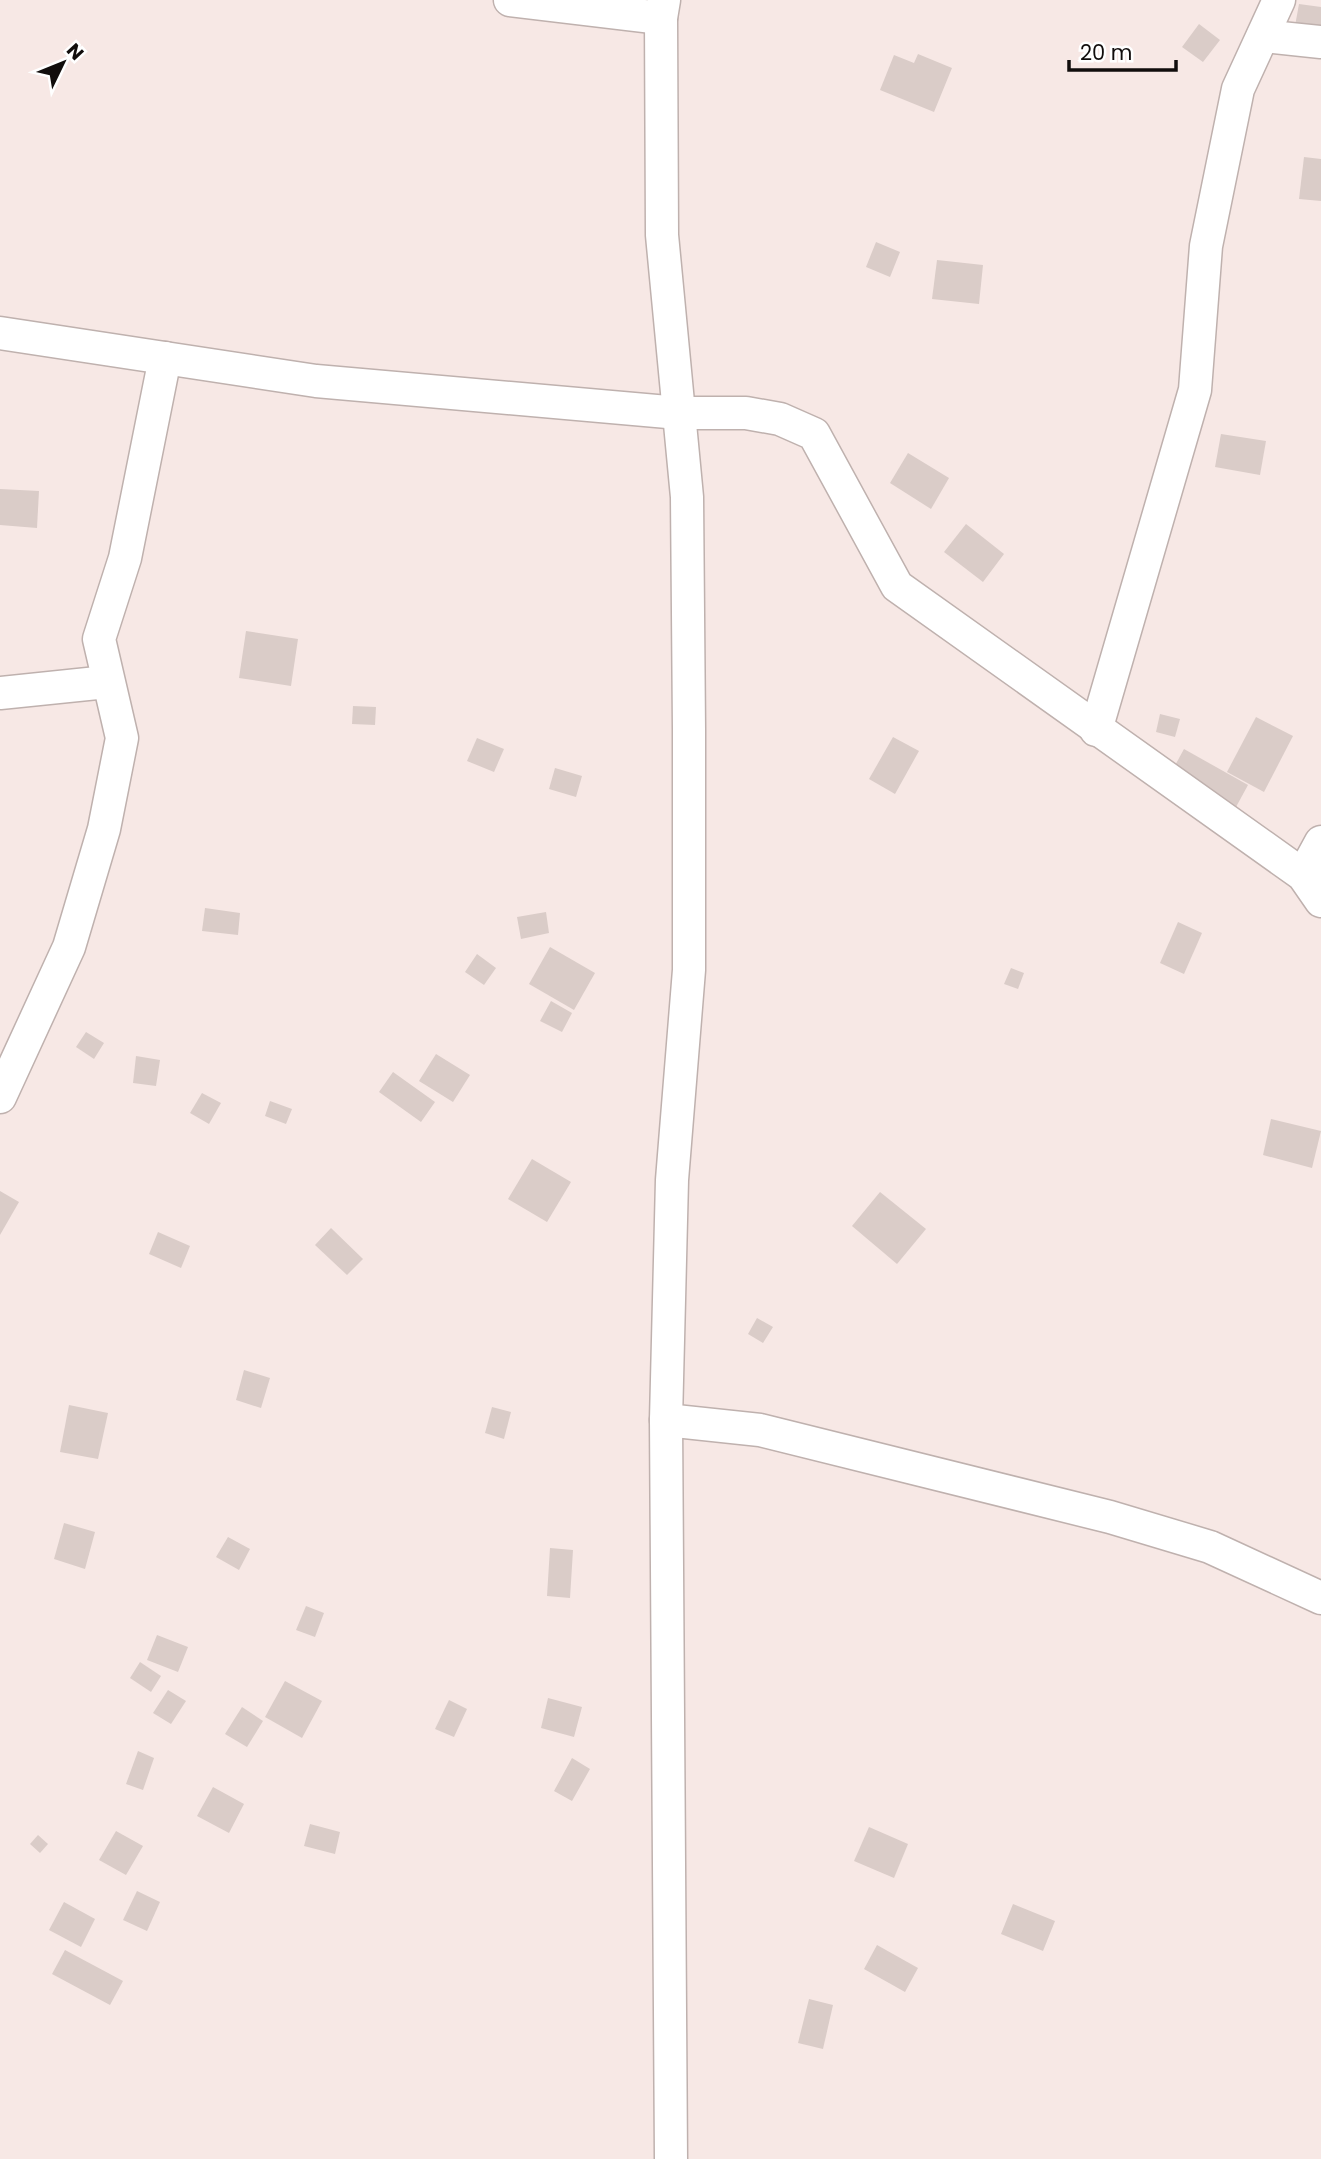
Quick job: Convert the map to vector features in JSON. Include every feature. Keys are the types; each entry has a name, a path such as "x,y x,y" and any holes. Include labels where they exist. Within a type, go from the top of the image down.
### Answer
{"street":[{"path":"510,0 663,9 662,234 687,497 689,970 672,1180 666,1420 671,2159"},
{"path":"1096,730 1195,390 1206,246 1238,89 1279,0"},
{"path":"1263,36 1321,43"},
{"path":"0,333 316,381 679,413 746,413 780,419 814,434 897,586 1303,875 1321,901"},
{"path":"0,1097 69,947 104,830 122,738 99,639 125,558 165,358"},
{"path":"0,693 107,682"},
{"path":"1303,875 1321,842"},
{"path":"666,1420 760,1430 1110,1517 1210,1547 1321,1598"}],"building":[{"path":"1299,4 1321,7 1321,31 1295,26"},
{"path":"1199,24 1220,40 1203,62 1182,47"},
{"path":"918,54 952,68 934,112 880,90 894,55 914,63"},
{"path":"1304,157 1321,159 1321,201 1299,199"},
{"path":"876,242 900,252 890,277 866,267"},
{"path":"937,260 983,265 979,304 932,299"},
{"path":"1221,434 1266,441 1260,475 1215,467"},
{"path":"908,453 949,478 931,509 890,483"},
{"path":"0,489 39,491 37,528 0,525"},
{"path":"966,524 1004,554 983,582 944,552"},
{"path":"246,631 298,639 291,686 239,678"},
{"path":"353,706 376,707 375,725 352,724"},
{"path":"1160,714 1180,719 1175,737 1156,732"},
{"path":"1256,717 1293,736 1264,792 1227,772"},
{"path":"893,737 919,751 895,794 869,779"},
{"path":"477,738 504,749 494,772 467,761"},
{"path":"1184,749 1248,785 1236,807 1172,771"},
{"path":"555,768 582,776 576,797 549,789"},
{"path":"205,908 240,913 238,935 202,931"},
{"path":"546,912 549,933 521,939 517,917"},
{"path":"1178,922 1202,933 1184,974 1160,963"},
{"path":"550,947 595,973 574,1010 529,984"},
{"path":"477,954 496,968 484,985 465,972"},
{"path":"1011,968 1024,973 1018,989 1004,984"},
{"path":"551,1001 572,1013 562,1032 540,1021"},
{"path":"86,1032 104,1043 94,1059 76,1047"},
{"path":"436,1054 470,1075 453,1102 419,1081"},
{"path":"136,1056 160,1060 156,1086 133,1083"},
{"path":"393,1072 435,1102 421,1122 379,1092"},
{"path":"202,1093 221,1103 209,1124 190,1113"},
{"path":"270,1101 292,1109 286,1124 265,1116"},
{"path":"1271,1119 1321,1131 1312,1168 1263,1155"},
{"path":"532,1159 571,1182 547,1222 508,1199"},
{"path":"0,1191 19,1202 0,1235"},
{"path":"880,1192 926,1229 897,1264 852,1226"},
{"path":"331,1228 363,1259 347,1275 315,1245"},
{"path":"158,1232 190,1246 181,1268 149,1254"},
{"path":"757,1318 773,1327 763,1343 748,1334"},
{"path":"244,1370 270,1378 261,1408 236,1400"},
{"path":"69,1405 108,1413 98,1459 60,1452"},
{"path":"492,1407 511,1412 504,1439 485,1433"},
{"path":"64,1523 95,1532 85,1569 54,1559"},
{"path":"228,1537 250,1549 239,1570 216,1557"},
{"path":"550,1548 573,1550 570,1598 547,1596"},
{"path":"306,1606 324,1613 315,1637 296,1630"},
{"path":"157,1635 188,1647 178,1672 147,1660"},
{"path":"140,1662 161,1676 151,1692 130,1678"},
{"path":"285,1681 322,1701 302,1738 265,1717"},
{"path":"168,1690 186,1701 171,1724 153,1713"},
{"path":"548,1698 582,1707 574,1737 541,1728"},
{"path":"449,1700 467,1709 454,1737 435,1729"},
{"path":"242,1707 263,1721 247,1747 225,1734"},
{"path":"138,1751 154,1758 143,1790 126,1784"},
{"path":"572,1758 590,1769 572,1801 554,1791"},
{"path":"213,1787 244,1804 229,1833 197,1816"},
{"path":"310,1824 340,1832 335,1854 304,1846"},
{"path":"869,1827 908,1844 894,1878 854,1861"},
{"path":"116,1831 143,1846 126,1875 99,1860"},
{"path":"38,1835 48,1844 40,1853 30,1844"},
{"path":"137,1891 160,1902 147,1931 123,1920"},
{"path":"64,1902 95,1919 81,1947 49,1930"},
{"path":"1013,1904 1055,1921 1043,1951 1001,1934"},
{"path":"877,1945 918,1968 905,1992 864,1969"},
{"path":"65,1950 123,1981 110,2005 52,1974"},
{"path":"809,1999 833,2005 823,2049 798,2043"}]}
